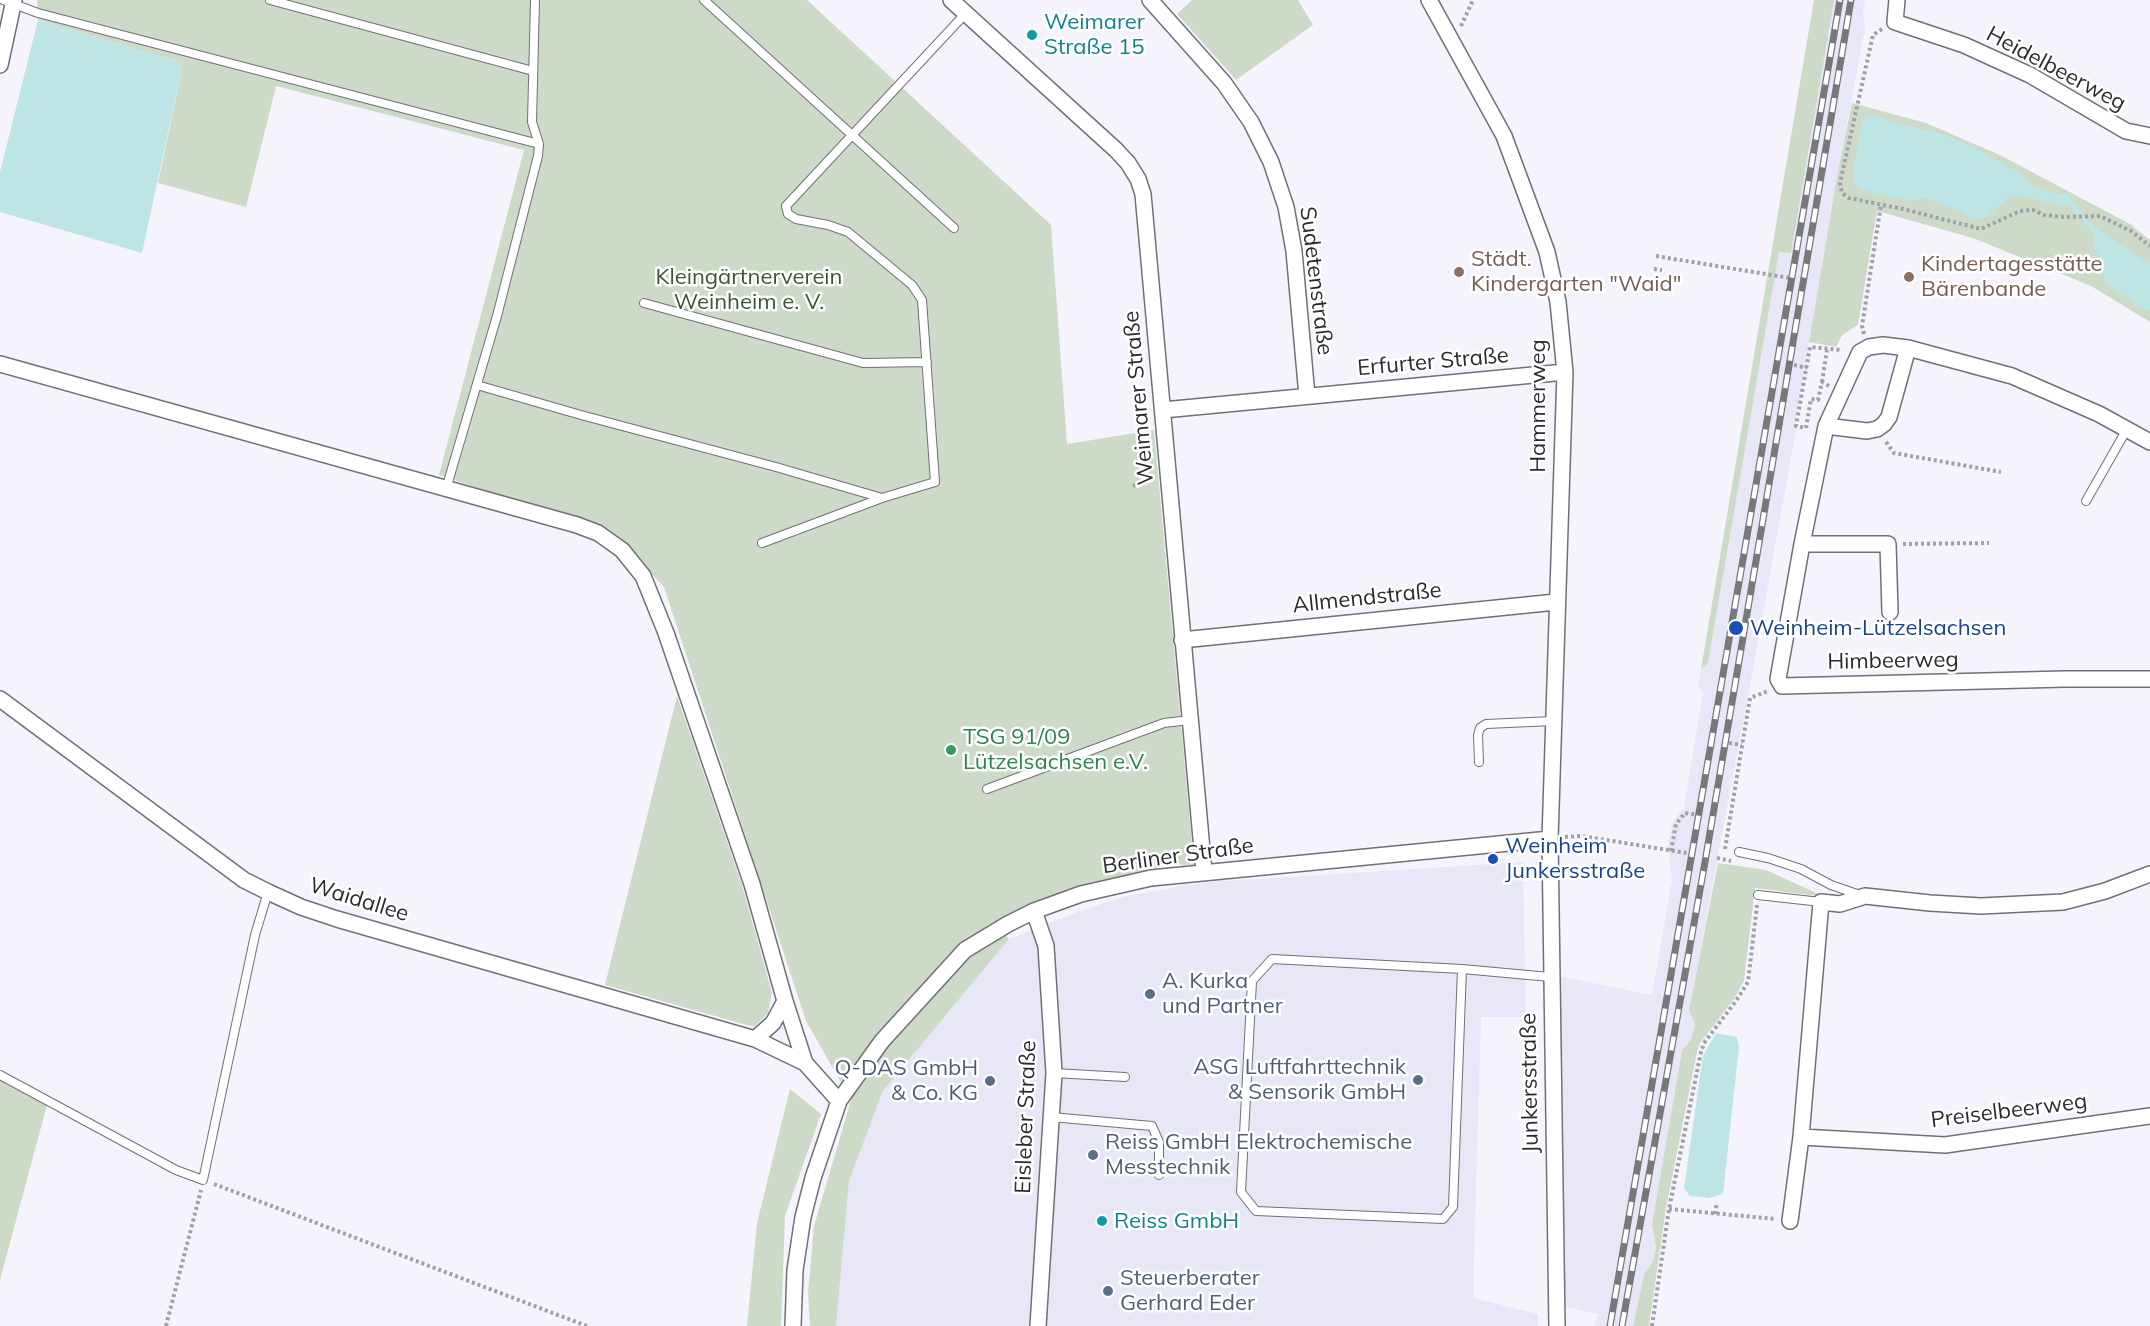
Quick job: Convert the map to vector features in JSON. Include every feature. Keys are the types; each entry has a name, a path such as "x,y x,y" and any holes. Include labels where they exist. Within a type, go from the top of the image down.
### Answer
{"street":[{"name":"Weimarer Straße","path":"951,0 1116,150 1138,179 1143,194 1204,872"},
{"name":"Sudetenstraße","path":"1150,0 1224,83 1251,122 1271,162 1286,207 1294,251 1307,396"},
{"name":"Hammerweg","path":"1428,0 1504,136 1547,252 1558,302 1564,372 1550,839"},
{"path":"1895,22 1897,0"},
{"path":"0,66 10,1"},
{"name":"Heidelbeerweg","path":"1895,22 1964,45 2030,75 2126,132 2150,136"},
{"path":"1869,347 1883,345 1908,348 2012,376 2099,414 2150,442"},
{"name":"Himbeerweg","path":"1869,347 1856,357 1826,426 1778,679 1782,686 2150,679"},
{"path":"1826,426 1867,431 1877,429 1884,424 1889,417 1908,348"},
{"path":"0,364 577,525 598,533 622,550 643,576 666,633 752,884 805,1063"},
{"name":"Erfurter Straße","path":"1163,410 1564,372"},
{"path":"1802,544 1888,544 1890,612"},
{"name":"Allmendstraße","path":"1182,640 1556,602"},
{"name":"Waidallee","path":"0,699 244,880 268,892 337,919 755,1039 805,1063 839,1101"},
{"name":"Berliner Straße","path":"793,1326 795,1270 803,1217 813,1178 839,1101 882,1041 965,950 1034,911 1081,894 1151,878 1550,839"},
{"name":"Junkersstraße","path":"1550,839 1550,977 1557,1326"},
{"path":"1790,1221 1801,1137 1821,902 1840,904 1865,896 1982,906 2053,903 2105,891 2150,874"},
{"name":"Eisleber Straße","path":"1034,911 1046,946 1054,1073 1038,1326"},
{"path":"755,1039 773,1023 785,1001"},
{"name":"Preiselbeerweg","path":"1801,1137 1945,1145 2150,1116"}],"lane":[{"path":"270,0 533,71"},
{"path":"446,489 532,183 539,144 532,122 535,0"},
{"path":"705,0 954,228"},
{"path":"10,1 38,13 539,144"},
{"path":"762,543 882,498 935,482 922,300 912,285 848,232 828,225 796,219 788,214 786,206 966,13"},
{"path":"644,303 862,363 927,362"},
{"path":"477,385 882,498"},
{"path":"2086,501 2127,429"},
{"path":"987,789 1164,723 1190,720"},
{"path":"1479,762 1478,735 1480,728 1486,724 1553,720"},
{"path":"1739,852 1802,869 1831,885 1865,896"},
{"path":"0,1075 176,1170 203,1179 255,935 268,892"},
{"path":"1758,895 1821,902"},
{"path":"1462,969 1453,1207 1443,1219 1256,1211 1241,1192 1252,981 1272,959 1462,969 1550,977"},
{"path":"1054,1073 1125,1077"},
{"path":"1051,1117 1152,1126 1159,1142 1159,1175"}],"path":[{"path":"1450,41 1465,20 1473,0"},
{"path":"1895,22 1873,35 1840,183 1842,193 1849,198 1981,229 2020,211 2033,210 2044,215 2063,217 2100,216 2131,231 2150,246"},
{"path":"1869,347 1862,326 1881,205"},
{"path":"1656,256 1790,278"},
{"path":"1654,269 1662,270"},
{"path":"1858,334 1864,332"},
{"path":"1827,350 1818,400 1811,399 1806,428 1796,426 1810,347 1841,352 1843,345"},
{"path":"1794,365 1806,368"},
{"path":"1822,382 1830,387"},
{"path":"1877,429 1894,453 2001,472"},
{"path":"1888,544 1989,543"},
{"path":"1725,850 1750,698 1769,690"},
{"path":"1729,743 1742,745"},
{"path":"1671,851 1676,824 1685,813 1697,815"},
{"path":"1581,836 1687,853"},
{"path":"1652,1326 1669,1209 1704,1043 1748,982 1758,895"},
{"path":"166,1326 203,1179 587,1326"},
{"path":"1715,1214 1717,1202"},
{"path":"1669,1209 1790,1221"}],"shaded area":[{"path":"1834,0 1865,0 1863,13 1865,28 1838,171 1794,429 1796,430 1689,1010 1695,1023 1652,1225 1656,1247 1653,1261 1644,1275 1633,1326 1594,1326 1598,1314 1565,1307 1559,976 1652,995 1672,880 1668,846 1673,821 1684,808 1703,693 1698,686 1701,669 1708,663 1779,251 1791,252"},
{"path":"38,20 183,63 142,253 0,212 0,172"},
{"path":"1866,116 1875,116 1890,122 1943,134 1975,148 2020,173 2033,187 2068,195 2094,227 2150,264 2150,311 2139,307 2106,283 2100,257 2094,248 2091,230 2070,206 2052,204 2019,194 2008,197 1987,217 1974,219 1925,198 1908,201 1860,189 1854,183 1853,173 1862,122"},
{"path":"1523,862 1526,1017 1481,1017 1473,1298 1538,1314 1538,1326 836,1326 849,1181 883,1091 1009,939 1122,897 1182,886 1211,882"},
{"path":"1716,1033 1737,1037 1739,1047 1723,1194 1709,1198 1690,1196 1684,1188 1703,1056"}],"green space":[{"name":"Kleingärtnerverein Weinheim e. V.","path":"37,0 807,0 1051,225 1067,444 1154,430 1194,865 1172,864 1071,889 997,924 1009,939 883,1091 849,1181 836,1326 810,1326 808,1293 814,1226 851,1100 806,1021 664,587 613,533 439,475 524,150 276,86 246,207 158,183 183,63 38,20"},
{"path":"1192,0 1298,0 1313,25 1236,80 1177,14"},
{"path":"1814,0 1834,0 1791,253 1779,252 1708,663 1701,669"},
{"path":"1852,103 1926,123 2000,155 2130,224 2150,240 2150,322 2091,286 1973,238 1877,211 1858,325 1842,335 1836,347 1809,342"},
{"path":"677,696 742,885 772,993 768,1013 754,1027 605,985"},
{"path":"1718,863 1766,870 1825,897 1755,888 1744,981 1734,999 1700,1043 1697,1052 1666,1208 1649,1326 1633,1326 1644,1275 1653,1261 1656,1247 1652,1225 1682,1051 1691,1040 1695,1024 1689,1010"},
{"path":"0,1080 47,1105 0,1280"},
{"path":"790,1089 821,1114 785,1216 781,1326 747,1326 757,1223"}],"railway":[{"path":"1610,1326 1840,0"},
{"path":"1622,1326 1705,862 1851,0"}],"place":[{"name":"Weimarer Straße 15","path":"1032,35"},
{"name":"Städt. Kindergarten \"Waid\"","path":"1459,272"},
{"name":"Kindertagesstätte Bärenbande","path":"1909,277"},
{"name":"Weinheim-Lützelsachsen","path":"1736,628"},
{"name":"TSG 91/09 Lützelsachsen e.V.","path":"951,750"},
{"name":"Weinheim Junkersstraße","path":"1493,859"},
{"name":"A. Kurka und Partner","path":"1150,994"},
{"name":"ASG Luftfahrttechnik & Sensorik GmbH","path":"1418,1080"},
{"name":"Q-DAS GmbH & Co. KG","path":"990,1081"},
{"name":"Reiss GmbH Elektrochemische Messtechnik","path":"1093,1155"},
{"name":"Reiss GmbH","path":"1102,1221"},
{"name":"Steuerberater Gerhard Eder","path":"1108,1291"}]}
